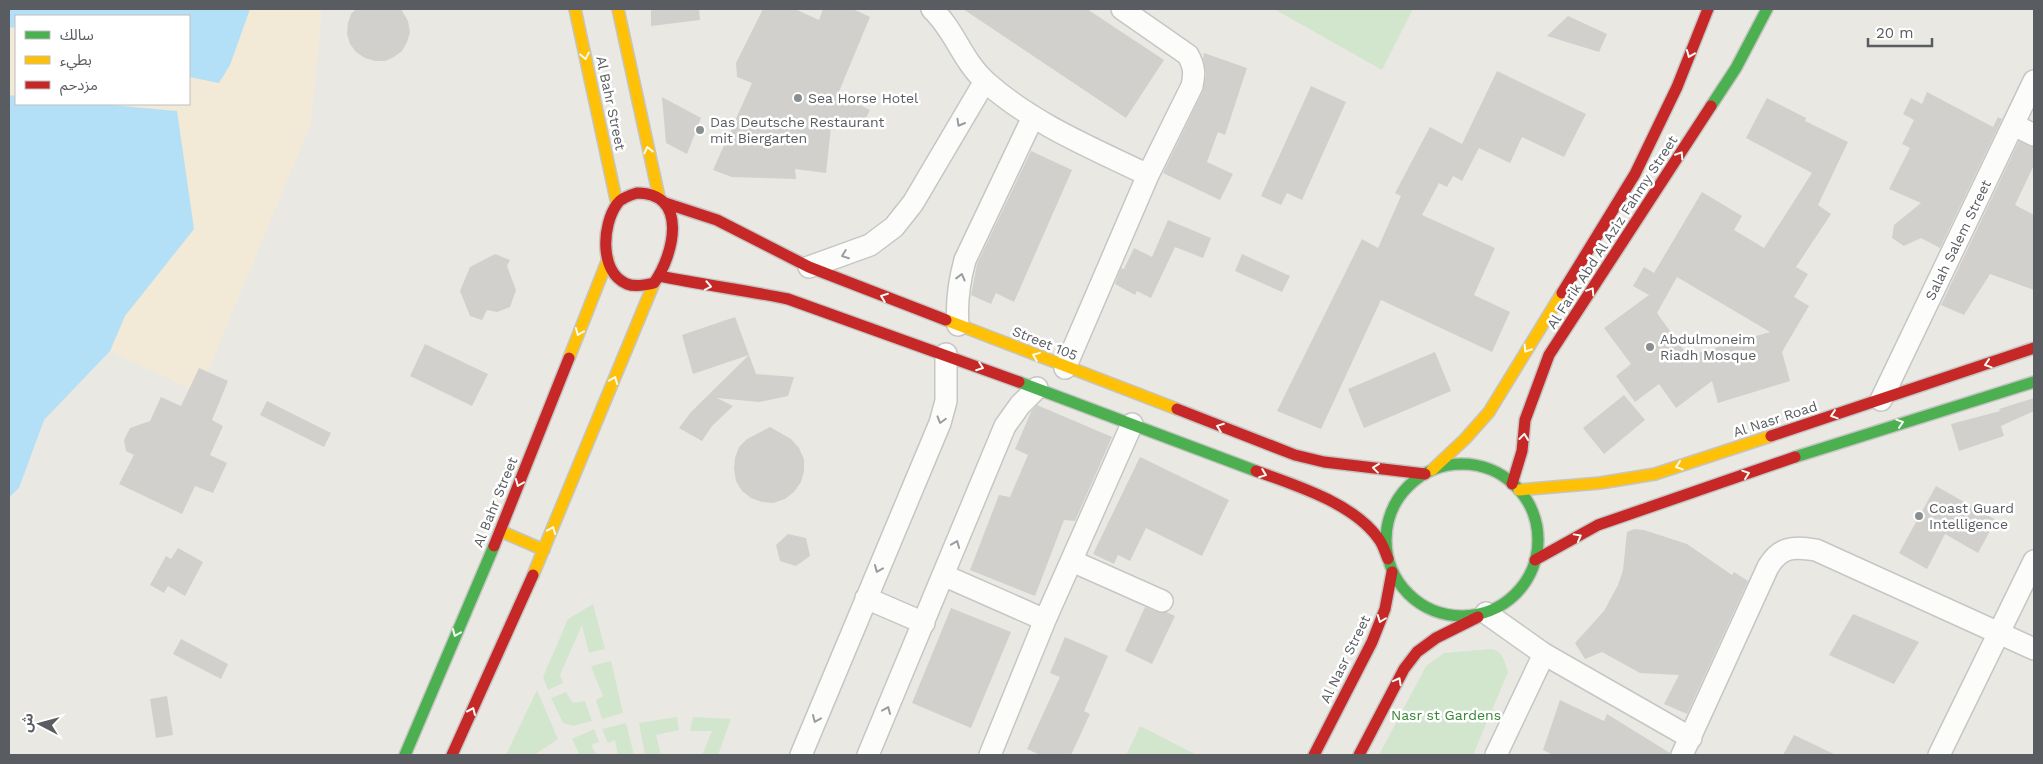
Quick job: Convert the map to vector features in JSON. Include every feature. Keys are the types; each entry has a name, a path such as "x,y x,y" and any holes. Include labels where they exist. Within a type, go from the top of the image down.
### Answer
{"main road":[{"name":"Al Bahr Street","path":"575,9 617,204"},
{"name":"Al Bahr Street","path":"618,9 662,200"},
{"name":"Al Farik Abd Al Aziz Fahmy Street","path":"1428,472 1465,439 1490,412 1635,174 1677,87 1708,9"},
{"name":"Al Farik Abd Al Aziz Fahmy Street","path":"1515,487 1522,451 1525,420 1549,355 1736,68 1767,9"},
{"path":"452,755 544,550 657,280 667,262 672,240 670,217 662,200 648,193 637,193 626,197 617,204 608,230 608,259 611,270 618,279 628,284 640,286 657,280 753,292 788,299 946,354 1318,495 1349,513 1378,536 1392,572 1408,595 1431,610 1458,616 1482,615"},
{"name":"Street 105","path":"662,200 717,220 809,267 1065,368 1295,455 1324,462 1428,472"},
{"name":"Al Bahr Street","path":"405,755 500,531 608,259"},
{"name":"Al Nasr Road","path":"1515,487 1559,488 1626,480 1655,474 2034,348"},
{"path":"1535,560 1598,525 1842,441 2034,382"},
{"path":"1359,755 1404,669 1417,652 1436,638 1506,602 1524,584 1535,560 1538,539 1534,519 1526,500 1500,474 1478,465 1455,464 1428,472 1409,485 1393,507 1386,533 1388,560"},
{"path":"500,531 544,550"},
{"name":"Al Nasr Street","path":"1314,755 1372,642 1385,609 1392,572"}],"street":[{"path":"932,9 941,17 984,81 1055,131 1148,175"},
{"path":"1065,368 1148,175 1192,86 1195,74 1193,64 1188,55 1122,9"},
{"path":"809,267 870,245 894,227 913,203 984,81"},
{"name":"Salah Salem Street","path":"1881,400 2034,81"},
{"path":"958,325 956,306 965,260 1033,117"},
{"path":"2014,125 2034,135"},
{"path":"801,755 940,423 946,400 946,354"},
{"path":"868,755 1005,426 1037,388"},
{"path":"990,755 1045,620 1132,424"},
{"path":"1482,615 1686,746 1768,567 1776,554 1785,550 1799,548 1816,550 2034,649"},
{"path":"1072,561 1162,601"},
{"path":"1946,753 2034,561"},
{"path":"943,575 1045,620"},
{"path":"866,598 924,622"},
{"path":"1496,755 1544,654"}],"green space":[{"path":"1274,9 1413,9 1382,70"},
{"path":"593,604 605,649 589,653 582,625 560,675 563,683 548,690 543,677 568,619"},
{"name":"Nasr st Gardens","path":"1491,649 1500,654 1508,672 1473,755 1379,755 1426,666 1444,653"},
{"path":"611,661 623,713 602,719 596,700 603,696 591,666"},
{"path":"537,690 558,739 534,755 506,755"},
{"path":"566,692 573,703 585,701 592,721 573,726 563,723 551,698"},
{"path":"677,717 679,730 656,735 661,755 645,755 639,723"},
{"path":"693,717 731,719 718,755 702,755 712,731 690,731"},
{"path":"626,723 634,755 618,755 615,740 608,743 602,729"},
{"path":"1140,726 1197,755 1126,755"},
{"path":"594,729 599,742 591,745 597,755 580,755 572,739"}],"sand":[{"path":"250,9 322,9 311,123 199,393 110,351 125,316 194,229 177,111 111,105 190,105 190,77 219,83 230,65"},
{"path":"9,27 15,28 15,96 9,95"}],"water":[{"path":"9,9 250,9 230,65 219,83 190,77 190,15 15,15 15,28 9,27"},
{"path":"9,95 15,96 15,105 111,105 177,111 194,229 125,316 110,351 44,420 19,488 9,497"}],"building":[{"path":"356,9 401,9 408,21 410,32 402,51 385,61 365,58 356,52 350,44 347,34 351,14"},
{"path":"651,9 699,9 700,20 651,26"},
{"path":"763,9 795,9 819,20 823,9 853,9 870,17 838,94 870,110 861,128 831,127 826,173 795,169 796,179 732,177 713,170 752,83 737,77 736,63"},
{"path":"963,9 1087,9 1164,60 1126,118"},
{"path":"1568,16 1607,34 1599,52 1547,36"},
{"path":"1204,53 1247,68 1225,135 1218,132 1207,162 1233,174 1220,200 1163,173 1203,91 1206,74"},
{"path":"1497,71 1586,114 1564,157 1522,137 1510,163 1479,148 1462,181 1453,176 1447,187 1439,183 1422,215 1495,248 1474,295 1510,312 1492,352 1381,300 1321,429 1277,411 1362,239 1378,248 1401,196 1395,193 1430,127 1462,144"},
{"path":"1311,86 1346,102 1302,200 1287,193 1281,205 1261,196"},
{"path":"1927,92 1993,127 1998,117 2002,119 1940,248 1921,238 1904,246 1892,238 1894,225 1921,203 1889,189 1910,148 1902,144 1914,120 1903,114 1911,98 1922,104"},
{"path":"662,97 701,118 687,154 666,143"},
{"path":"1767,98 1806,118 1805,121 1848,142 1818,205 1831,214 1796,267 1808,274 1794,297 1809,306 1782,352 1790,381 1718,403 1712,381 1676,408 1659,384 1635,402 1616,376 1631,364 1604,328 1649,295 1633,286 1644,267 1654,273 1702,192 1742,216 1734,230 1764,248 1812,173 1746,138","holes":["1677,277 1770,332 1688,356 1657,313"]},
{"path":"2019,141 2034,147 2034,165 2015,205 2034,215 2034,290 1990,274 1964,315 1941,305"},
{"path":"1031,151 1072,170 1014,302 996,293 991,304 971,295 977,264"},
{"path":"1168,220 1211,238 1203,258 1175,247 1151,298 1137,291 1135,295 1115,284 1121,268 1124,269 1134,248 1152,257"},
{"path":"495,254 510,260 507,266 516,290 510,307 497,312 487,310 482,320 470,316 460,291 470,267"},
{"path":"1242,254 1290,276 1282,292 1235,271"},
{"path":"735,317 749,355 693,374 682,335"},
{"path":"425,344 488,374 472,406 410,376"},
{"path":"1435,352 1451,391 1364,428 1348,389"},
{"path":"749,355 756,374 794,377 788,396 759,402 717,398 733,406 712,426 702,441 679,428 691,412"},
{"path":"199,368 228,381 212,420 223,426 210,455 227,463 213,493 195,486 182,514 119,484 134,455 126,451 124,440 130,428 150,421 161,397 181,406"},
{"path":"1624,395 1645,420 1604,454 1583,428"},
{"path":"2034,398 2034,411 2001,426 2004,436 1959,451 1951,424 2000,411 1999,409"},
{"path":"267,401 331,433 324,447 260,415"},
{"path":"1037,405 1112,437 1075,521 1064,520 1035,596 970,570 999,495 1010,497 1028,455 1015,449 1031,412"},
{"path":"770,427 791,439 799,448 804,459 804,471 801,482 794,492 785,499 773,503 751,498 742,491 736,481 734,469 739,447 747,439"},
{"path":"1140,457 1229,500 1202,556 1146,528 1130,561 1118,555 1114,564 1093,554"},
{"path":"1936,486 1996,520 1978,553 1945,534 1927,569 1899,553"},
{"path":"1634,529 1644,530 1687,544 1732,575 1734,572 1748,581 1687,714 1664,704 1679,675 1640,673 1602,652 1585,659 1575,643 1604,611 1618,585 1623,570 1627,532"},
{"path":"788,534 806,538 810,556 796,566 780,561 776,545"},
{"path":"178,548 203,562 185,596 168,586 164,593 150,585 166,556 171,559"},
{"path":"1145,607 1175,616 1152,664 1125,651"},
{"path":"951,608 1011,632 971,728 912,703"},
{"path":"1853,614 1919,642 1894,684 1829,655"},
{"path":"1065,637 1108,656 1084,711 1090,714 1071,755 1040,755 1027,749 1060,677 1050,673"},
{"path":"181,639 228,664 221,679 173,654"},
{"path":"167,696 173,735 156,738 150,699"},
{"path":"1560,700 1604,721 1607,714 1670,753 1670,755 1553,755 1543,750"},
{"path":"1794,735 1836,755 1783,755"}],"traffic: fast":[{"path":"1711,106 1736,68 1767,9"},
{"path":"1019,382 1256,471"},
{"path":"1795,457 2034,382"},
{"path":"1462,464 1491,470 1516,486 1532,511 1538,540 1532,569 1516,594 1491,610 1462,616 1433,610 1408,594 1392,569 1386,540 1392,511 1408,486 1433,470 1462,464"},
{"path":"405,755 494,546"}],"traffic: slow":[{"path":"575,9 617,204"},
{"path":"618,9 659,197"},
{"path":"569,358 608,259"},
{"path":"533,575 654,283"},
{"path":"1432,470 1465,439 1489,412 1562,293"},
{"path":"946,320 1177,409"},
{"path":"1519,490 1600,483 1655,474 1771,436"},
{"path":"500,531 544,550"}],"traffic: jam":[{"path":"1562,293 1635,174 1677,87 1708,9"},
{"path":"1512,484 1522,451 1525,420 1549,355 1711,106"},
{"path":"637,193 653,196 664,203 671,214 672,228 667,257 654,283 637,286 627,284 618,278 608,259 606,247 608,224 617,204 623,198 637,193"},
{"path":"665,203 717,220 809,267 946,320"},
{"path":"660,276 788,299 1019,382"},
{"path":"1771,436 2034,348"},
{"path":"494,546 569,358"},
{"path":"1177,409 1295,455 1324,462 1425,474"},
{"path":"1535,560 1598,525 1795,457"},
{"path":"1256,471 1288,482 1339,505 1354,515 1378,538 1383,545 1388,559"},
{"path":"1314,755 1372,642 1385,609 1392,572"},
{"path":"452,755 533,575"},
{"path":"1359,755 1404,669 1417,652 1436,638 1478,617"}],"place":[{"name":"Sea Horse Hotel","path":"798,98"},
{"name":"Das Deutsche Restaurant mit Biergarten","path":"700,130"},
{"name":"Abdulmoneim Riadh Mosque","path":"1650,347"},
{"name":"Coast Guard Intelligence","path":"1919,516"}]}
